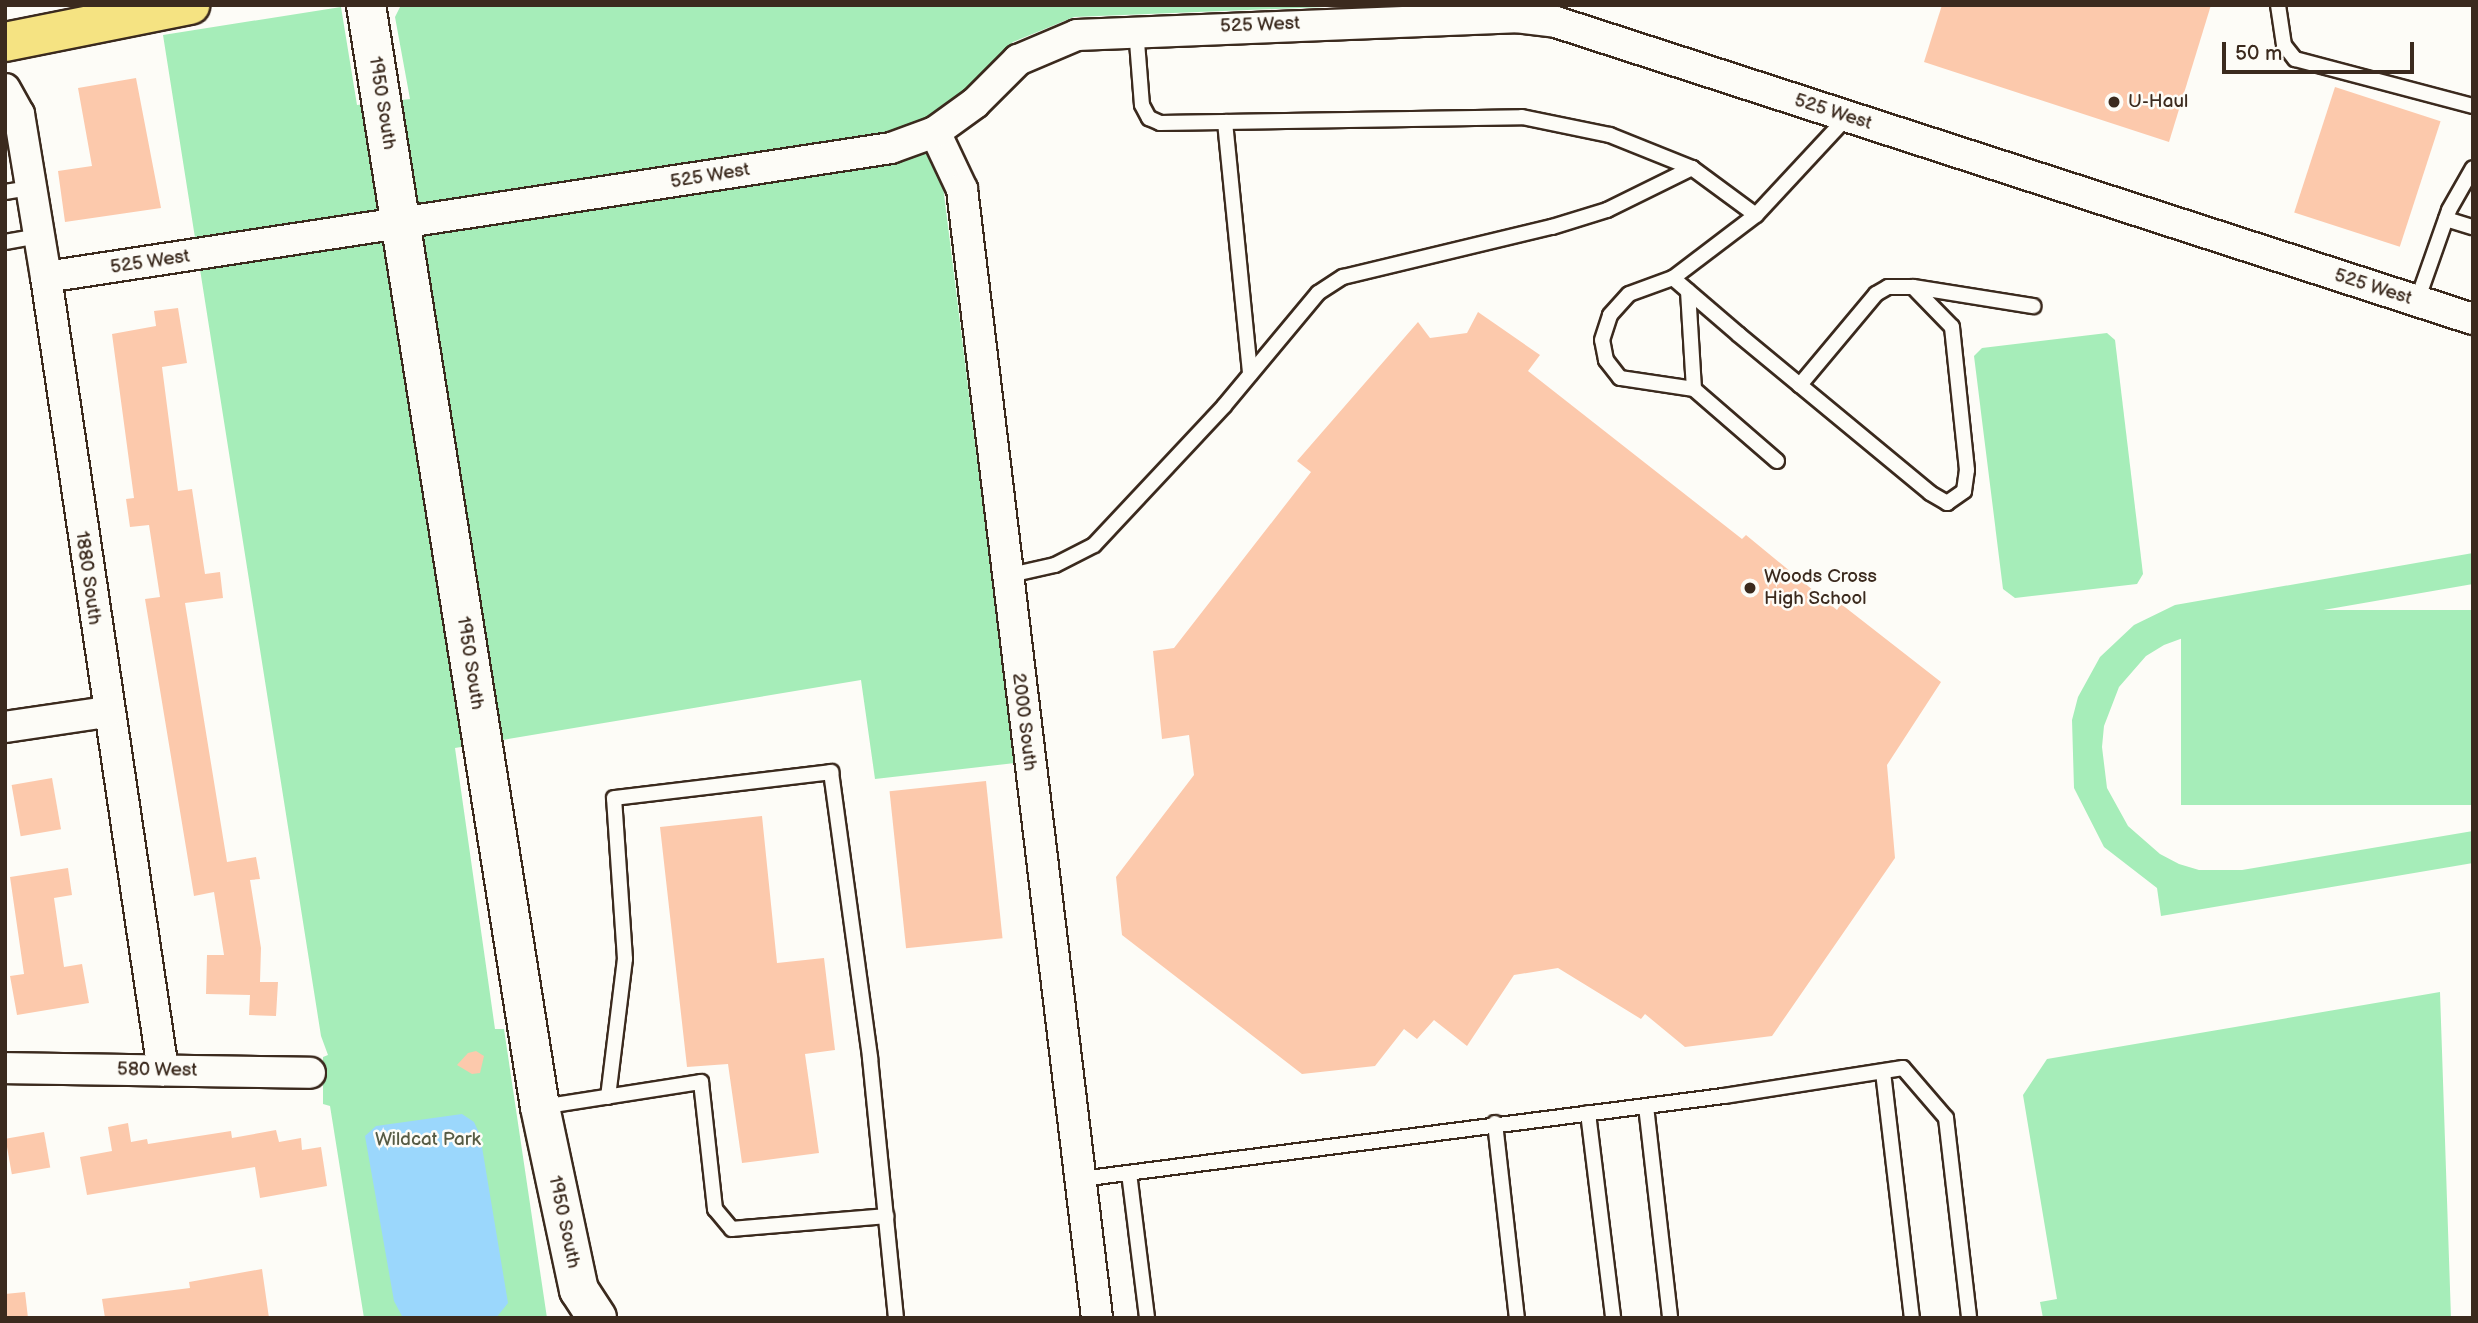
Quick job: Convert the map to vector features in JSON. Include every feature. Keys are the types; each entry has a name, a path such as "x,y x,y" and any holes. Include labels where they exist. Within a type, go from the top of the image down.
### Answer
{"main road":[{"path":"5,42 190,5"}],"street":[{"name":"1950 South","path":"366,5 540,1107 579,1290 594,1317"},
{"name":"525 West","path":"46,277 872,151 935,132 960,116 1032,52 1077,34 1136,29 1536,18 2473,319"},
{"name":"1880 South","path":"5,89 19,114 18,190 39,236 46,277 107,712 163,1070"},
{"name":"2000 South","path":"935,132 962,189 1006,576 1097,1318"},
{"path":"5,727 107,712"},
{"name":"580 West","path":"5,1068 310,1073"}],"lane":[{"path":"2278,5 2284,45 2295,59 2473,106"},
{"path":"1136,29 1142,105 1149,118 1160,123 1522,117 1610,135 1692,168 1728,191 1756,215"},
{"path":"1777,461 1694,390 1620,378 1606,360 1602,340 1610,315 1629,294 1673,278 1756,215 1847,117"},
{"path":"1225,122 1250,374"},
{"path":"1006,576 1055,565 1094,545 1250,374 1318,293 1343,277 1552,227 1607,210 1692,168"},
{"path":"2417,301 2446,219 2473,168"},
{"path":"2446,219 2473,227"},
{"path":"5,242 39,236"},
{"path":"1673,278 1930,493 1947,503 1957,499 1964,491 1967,470 1952,327 1913,287"},
{"path":"1800,384 1876,295 1888,287 1913,287 2033,306"},
{"path":"1688,290 1694,390"},
{"path":"608,1097 625,959 614,798 831,772 870,1058 896,1318"},
{"path":"1081,1179 1495,1123 1646,1106 1903,1069 1946,1118 1969,1318"},
{"path":"1884,1072 1913,1318"},
{"path":"540,1107 701,1082 715,1209 732,1229 886,1216"},
{"path":"1646,1106 1670,1318"},
{"path":"1588,1113 1613,1318"},
{"path":"1495,1123 1517,1318"},
{"path":"1129,1173 1147,1318"}],"green space":[{"name":"Wildcat Park","path":"401,5 1374,5 1074,17 1013,42 956,98 927,117 941,170 1015,763 875,779 861,680 455,748 495,1029 504,1029 547,1318 364,1318 330,1106 323,1104 323,1057 328,1055 321,1036 163,35 341,7 357,105 410,99 395,17"},
{"path":"2107,333 2115,340 2143,574 2137,584 2015,598 2003,589 1974,356 1982,348"},
{"path":"2473,553 2473,584 2202,631 2164,645 2146,656 2119,687 2104,726 2102,747 2107,788 2128,826 2160,854 2179,864 2199,870 2242,870 2473,831 2473,863 2161,916 2157,888 2104,847 2074,788 2072,720 2078,697 2100,657 2134,625 2175,605"},
{"path":"2181,610 2473,610 2473,805 2181,805"},
{"path":"2440,992 2451,1318 2043,1318 2040,1302 2057,1299 2023,1095 2047,1059"}],"water":[{"path":"462,1114 474,1122 480,1135 508,1303 496,1318 403,1318 394,1301 365,1136 376,1126"}],"building":[{"name":"U-Haul","path":"1942,5 2211,5 2169,142 1924,62"},
{"path":"136,78 161,208 65,222 58,171 92,166 78,88"},
{"path":"2335,87 2441,121 2400,247 2294,213"},
{"path":"178,308 187,363 162,367 178,491 192,489 205,574 220,572 223,598 185,603 227,862 256,857 260,879 250,880 261,948 260,982 278,982 276,1016 249,1015 250,995 206,994 207,955 224,955 214,892 194,896 145,599 160,597 149,525 130,527 126,499 134,498 112,334 156,326 154,311"},
{"name":"Woods Cross High School","path":"1478,312 1540,355 1528,371 1742,539 1746,535 1837,610 1841,604 1941,682 1887,765 1895,858 1772,1036 1685,1047 1645,1014 1641,1019 1558,968 1514,975 1467,1046 1434,1020 1417,1039 1404,1029 1375,1066 1302,1074 1122,935 1116,877 1194,775 1189,735 1162,739 1153,651 1174,648 1311,472 1297,461 1418,322 1430,338 1467,333"},
{"path":"52,778 61,829 21,836 12,785"},
{"path":"986,781 1003,938 906,948 890,791"},
{"path":"762,816 777,963 824,958 835,1050 805,1054 819,1153 742,1163 728,1064 687,1067 660,827"},
{"path":"68,868 72,895 54,898 64,967 82,964 89,1003 17,1015 10,976 24,974 10,877"},
{"path":"476,1051 484,1056 480,1073 472,1074 457,1065 468,1053"},
{"path":"128,1123 131,1142 147,1139 148,1144 231,1131 232,1138 276,1130 279,1142 301,1138 302,1150 321,1147 327,1186 260,1198 255,1167 87,1195 80,1157 112,1151 108,1127"},
{"path":"44,1132 50,1167 12,1174 6,1139"},
{"path":"262,1269 269,1318 105,1318 102,1299 190,1288 189,1282"},
{"path":"25,1292 28,1318 5,1318 5,1294"}],"place":[{"name":"U-Haul","path":"2114,102"},
{"name":"Woods Cross High School","path":"1750,588"}]}
